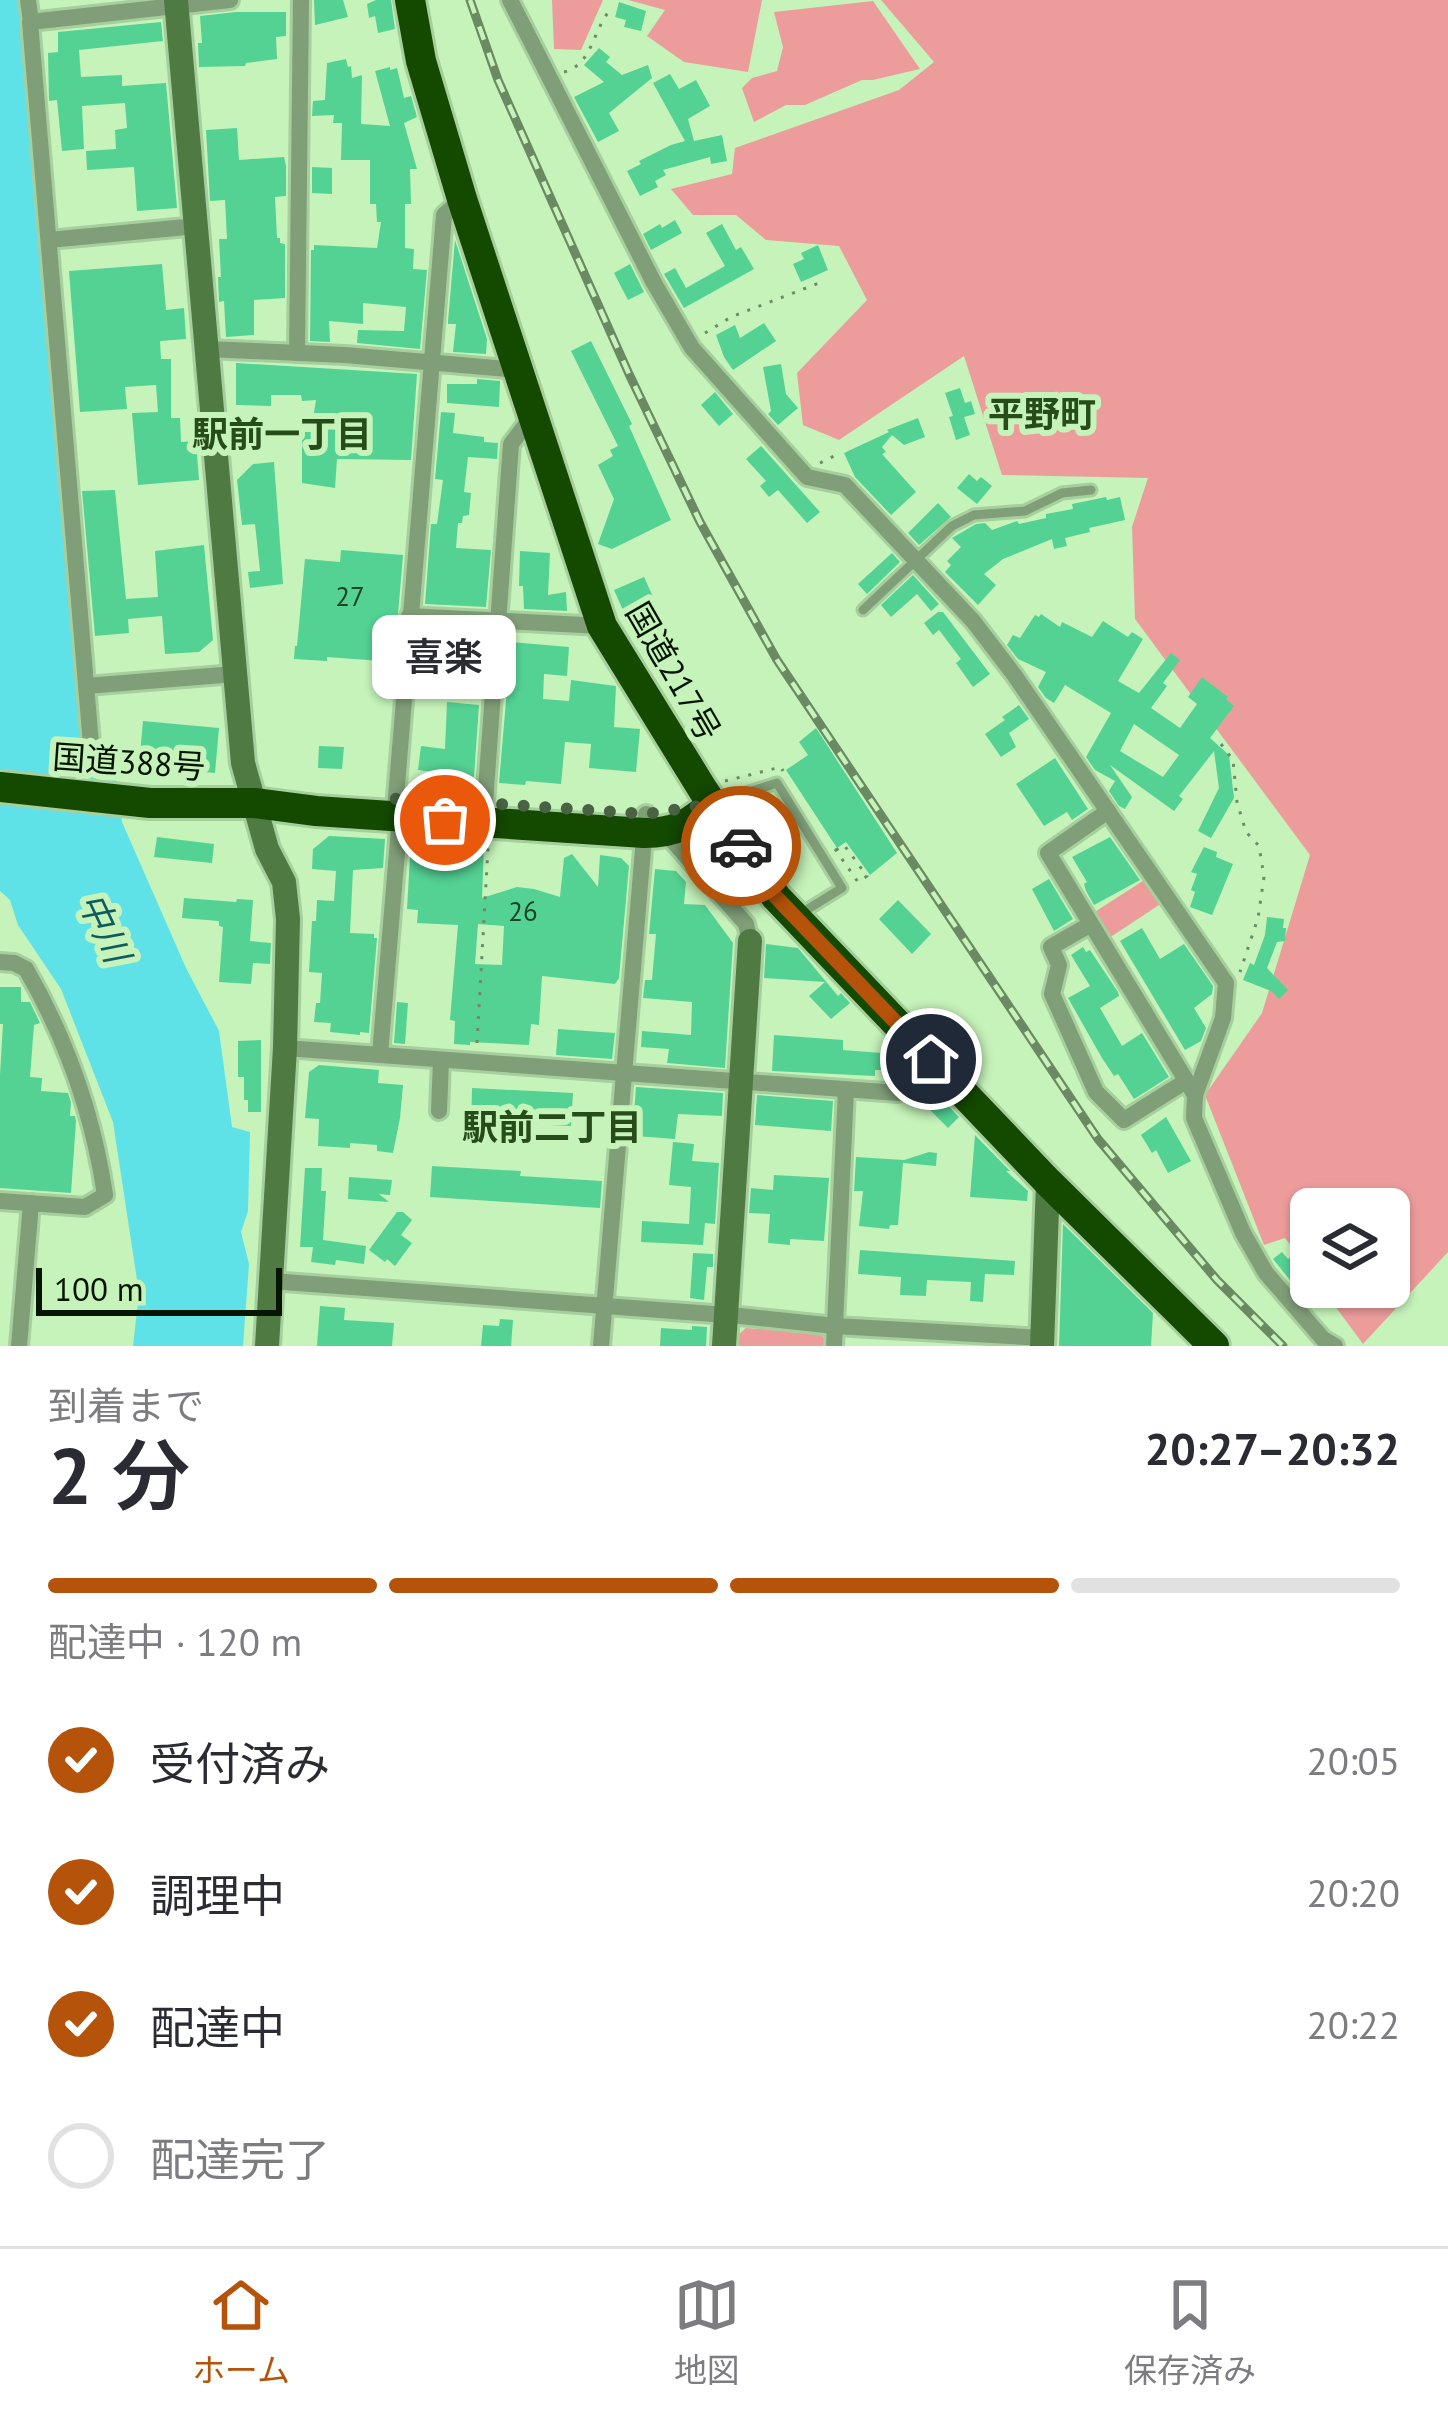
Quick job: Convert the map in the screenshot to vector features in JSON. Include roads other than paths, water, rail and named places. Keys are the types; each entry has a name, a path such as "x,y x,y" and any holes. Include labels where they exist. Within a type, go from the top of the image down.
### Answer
{"highway":[{"name":"国道217号","path":"410,0 421,61 462,199 602,626 717,793 776,897 1048,1182 1214,1346"},
{"name":"国道388号","path":"0,788 150,803 254,803 316,811 398,807 652,827"},
{"path":"652,827 686,826 717,793"}],"street":[{"path":"28,0 91,744"},
{"path":"31,22 230,0"},
{"path":"297,352 301,0"},
{"path":"511,0 654,283 692,348 807,477 844,485 973,621 1226,983 1223,1018 1190,1088 1124,1120 1096,1092 1052,994 1059,965 1051,947 1091,924"},
{"path":"176,3 243,766 267,849 284,882 289,920 267,1346"},
{"path":"380,1054 409,616 444,215 462,199"},
{"path":"49,240 197,226"},
{"path":"207,349 518,370"},
{"path":"487,813 511,444 534,414"},
{"path":"409,616 602,626"},
{"path":"86,686 235,674"},
{"path":"1108,811 1048,853 1190,1088 1194,1118 1243,1233 1266,1273 1323,1339 1335,1346"},
{"path":"652,827 746,924 750,941 724,1346"},
{"path":"601,1346 624,1074 652,827"},
{"path":"0,962 26,969 62,1039 93,1127 105,1195 85,1207 0,1202"},
{"path":"285,1048 898,1093 901,1028"},
{"path":"439,1111 441,1060"},
{"path":"834,1346 846,1090"},
{"path":"271,1281 726,1315 933,1338 1043,1342 1048,1182"},
{"path":"19,1346 31,1203"}],"lane":[{"path":"863,610 952,526 974,515 1025,512 1062,494 1091,490"},
{"path":"717,793 777,783 842,888 796,918"}],"water":[{"name":"中川","path":"0,0 21,0 87,773 115,769 122,822 219,1031 232,1127 250,1132 248,1211 241,1232 249,1264 243,1346 133,1346 139,1293 113,1122 61,989 18,925 10,900 0,891"}],"railway":[{"path":"470,0 498,80 629,374 700,522 777,660 1098,1139 1217,1280 1283,1346"}],"place":[{"name":"喜楽","path":"445,820"}],"district":[{"name":"平野町","path":"1042,413"},
{"name":"駅前一丁目","path":"282,433"},
{"name":"駅前二丁目","path":"552,1126"}]}
